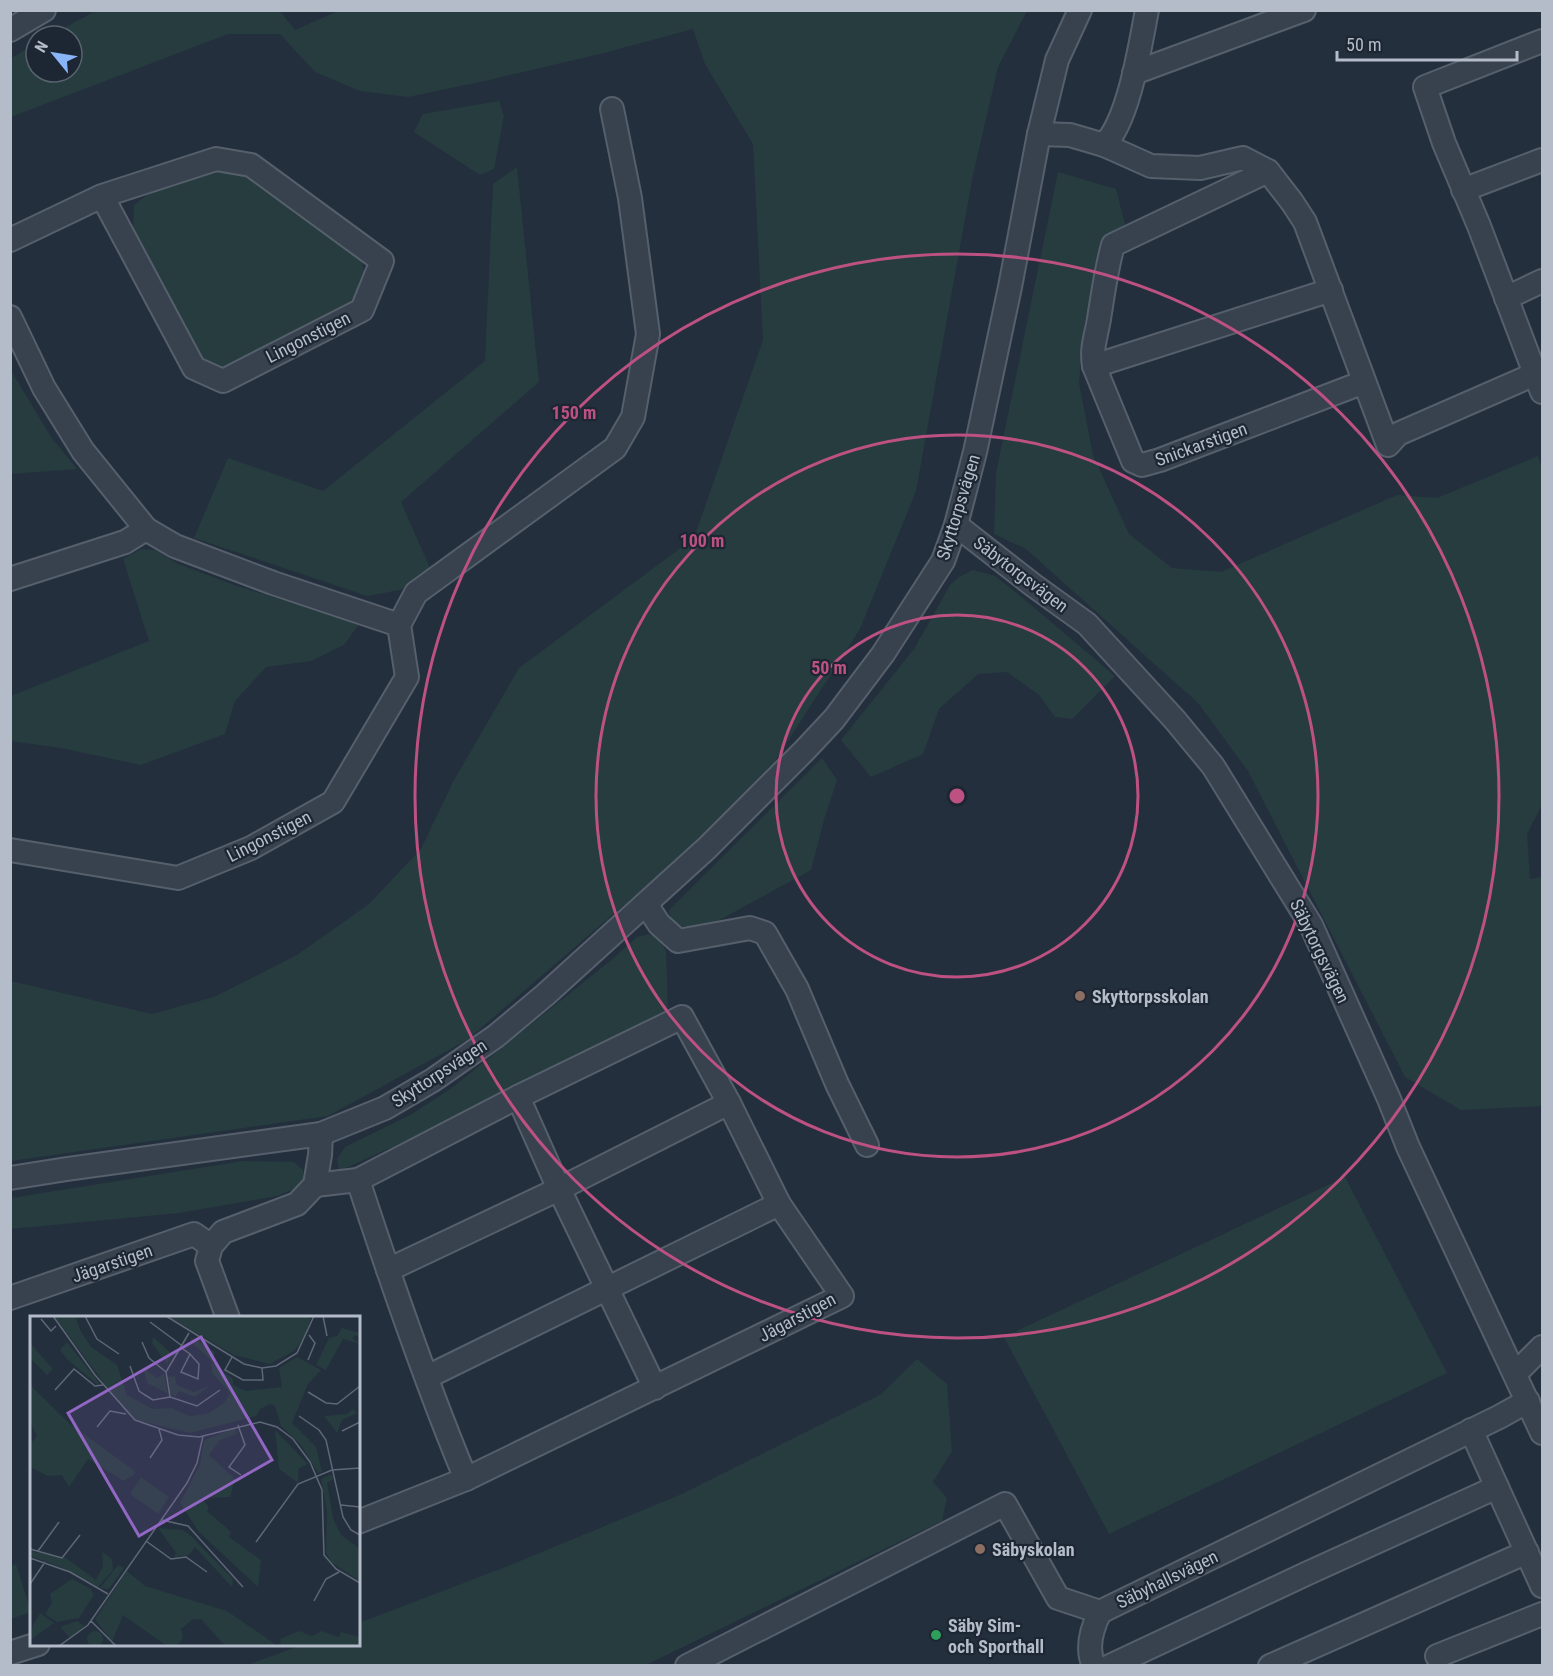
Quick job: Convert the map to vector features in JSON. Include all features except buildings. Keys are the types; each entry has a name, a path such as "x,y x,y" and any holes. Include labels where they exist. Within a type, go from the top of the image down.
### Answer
{"street":[{"path":"10,30 44,10"},
{"name":"Skyttorpsvägen","path":"10,1178 321,1134 385,1108 433,1080 504,1029 545,995 707,848 834,719 883,654 943,561 956,525 975,452 1039,134 1057,60 1080,10"},
{"path":"1104,145 1112,138 1119,122 1134,74 1147,10"},
{"path":"1134,74 1304,10"},
{"path":"1039,134 1070,135 1104,145 1151,166 1200,168 1242,158 1268,171 1305,222 1388,445 1398,434 1539,383 1479,226 1444,143 1425,87 1542,41"},
{"path":"10,317 44,387 83,450 146,529 175,546 273,583 399,625 416,593 615,448 633,417 648,334 630,198 612,109"},
{"name":"Lingonstigen","path":"10,240 102,196 216,159 251,165 382,261 362,310 223,381 195,368 102,196"},
{"path":"1463,190 1542,160"},
{"name":"Snickarstigen","path":"1268,171 1113,245 1092,353 1094,366 1133,461 1142,465 1160,460 1364,382"},
{"path":"1506,298 1542,281"},
{"path":"1094,366 1331,290"},
{"name":"Säbytorgsvägen","path":"956,525 1087,624 1213,765 1311,925 1389,1099 1408,1147 1542,1433"},
{"path":"10,579 125,542 146,529"},
{"name":"Lingonstigen","path":"10,849 178,878 251,848 333,802 407,676 399,625"},
{"path":"646,904 659,924 678,941 750,928 765,933 797,990 837,1084 867,1144"},
{"name":"Jägarstigen","path":"315,1185 358,1180 518,1097 682,1017 729,1103 779,1204 842,1296 466,1479 360,1521"},
{"path":"518,1097 559,1189 655,1388"},
{"path":"388,1270 559,1189 729,1103"},
{"path":"228,1316 207,1261 211,1246 223,1232 297,1204 315,1185 321,1134"},
{"path":"358,1180 412,1341 466,1479"},
{"path":"427,1377 779,1204"},
{"name":"Jägarstigen","path":"10,1299 194,1234 211,1246"},
{"path":"1515,1374 1542,1347"},
{"name":"Säbyhallsvägen","path":"687,1665 1005,1504 1058,1598 1100,1612 1528,1401"},
{"path":"1471,1430 1542,1586"},
{"path":"1110,1665 1497,1487"},
{"path":"1270,1665 1527,1552"},
{"path":"1094,1665 1090,1658 1093,1627 1100,1612"},
{"path":"1437,1656 1542,1614"},
{"path":"10,1653 32,1646"}],"green space":[{"path":"95,11 280,11 295,30 338,11 1027,11 998,67 973,175 916,491 860,629 775,761 690,848 467,1040 328,1116 11,1161 11,981 152,1014 214,997 297,955 369,904 421,849 453,782 519,668 694,538 763,340 753,144 705,64 693,29 604,53 408,97 360,91 315,72 280,34 228,34 11,117 11,58 24,51 24,84 84,84 84,24 72,24"},
{"path":"499,101 504,116 494,169 480,175 414,132 423,114"},
{"path":"221,167 243,175 353,248 362,264 364,278 347,306 233,367 214,370 195,352 133,232 134,205 151,192"},
{"path":"517,167 539,382 401,502 431,570 400,590 367,596 194,538 228,458 323,491 485,361 493,184"},
{"path":"1058,172 1116,189 1130,244 1105,273 1084,325 1079,383 1093,455 1129,534 1172,568 1221,572 1397,495 1437,498 1538,456 1542,467 1542,805 1527,834 1530,879 1542,877 1542,1106 1461,1110 1405,1077 1248,771 1198,703 1026,549 994,534 996,473"},
{"path":"10,369 51,437 77,469 11,474"},
{"path":"141,549 156,550 176,563 234,585 359,624 344,645 311,661 266,667 235,701 225,734 141,765 61,748 11,741 11,696 149,641 123,559"},
{"path":"973,570 995,576 1115,676 1072,719 1055,717 1039,695 1007,672 978,674 939,709 923,754 871,777 841,740 914,649 950,585"},
{"path":"822,758 837,780 811,870 705,928 672,925 669,910"},
{"path":"649,934 666,950 668,1009 450,1121 339,1171 337,1159 345,1147 412,1114 453,1087 637,937"},
{"path":"243,1161 294,1162 303,1170 304,1185 277,1196 179,1213 11,1229 11,1198"},
{"path":"1345,1177 1447,1373 1109,1534 1004,1337"},
{"path":"917,1359 947,1384 952,1451 933,1482 947,1498 942,1521 646,1665 247,1665 299,1646 360,1646 360,1623 508,1566 682,1494 880,1395"},
{"path":"16,1564 30,1612 11,1619 11,1566"}],"place":[{"name":"Skyttorpsskolan","path":"1080,996"},
{"name":"Säbyskolan","path":"980,1549"},
{"name":"Säby Sim- och Sporthall","path":"936,1635"}]}
